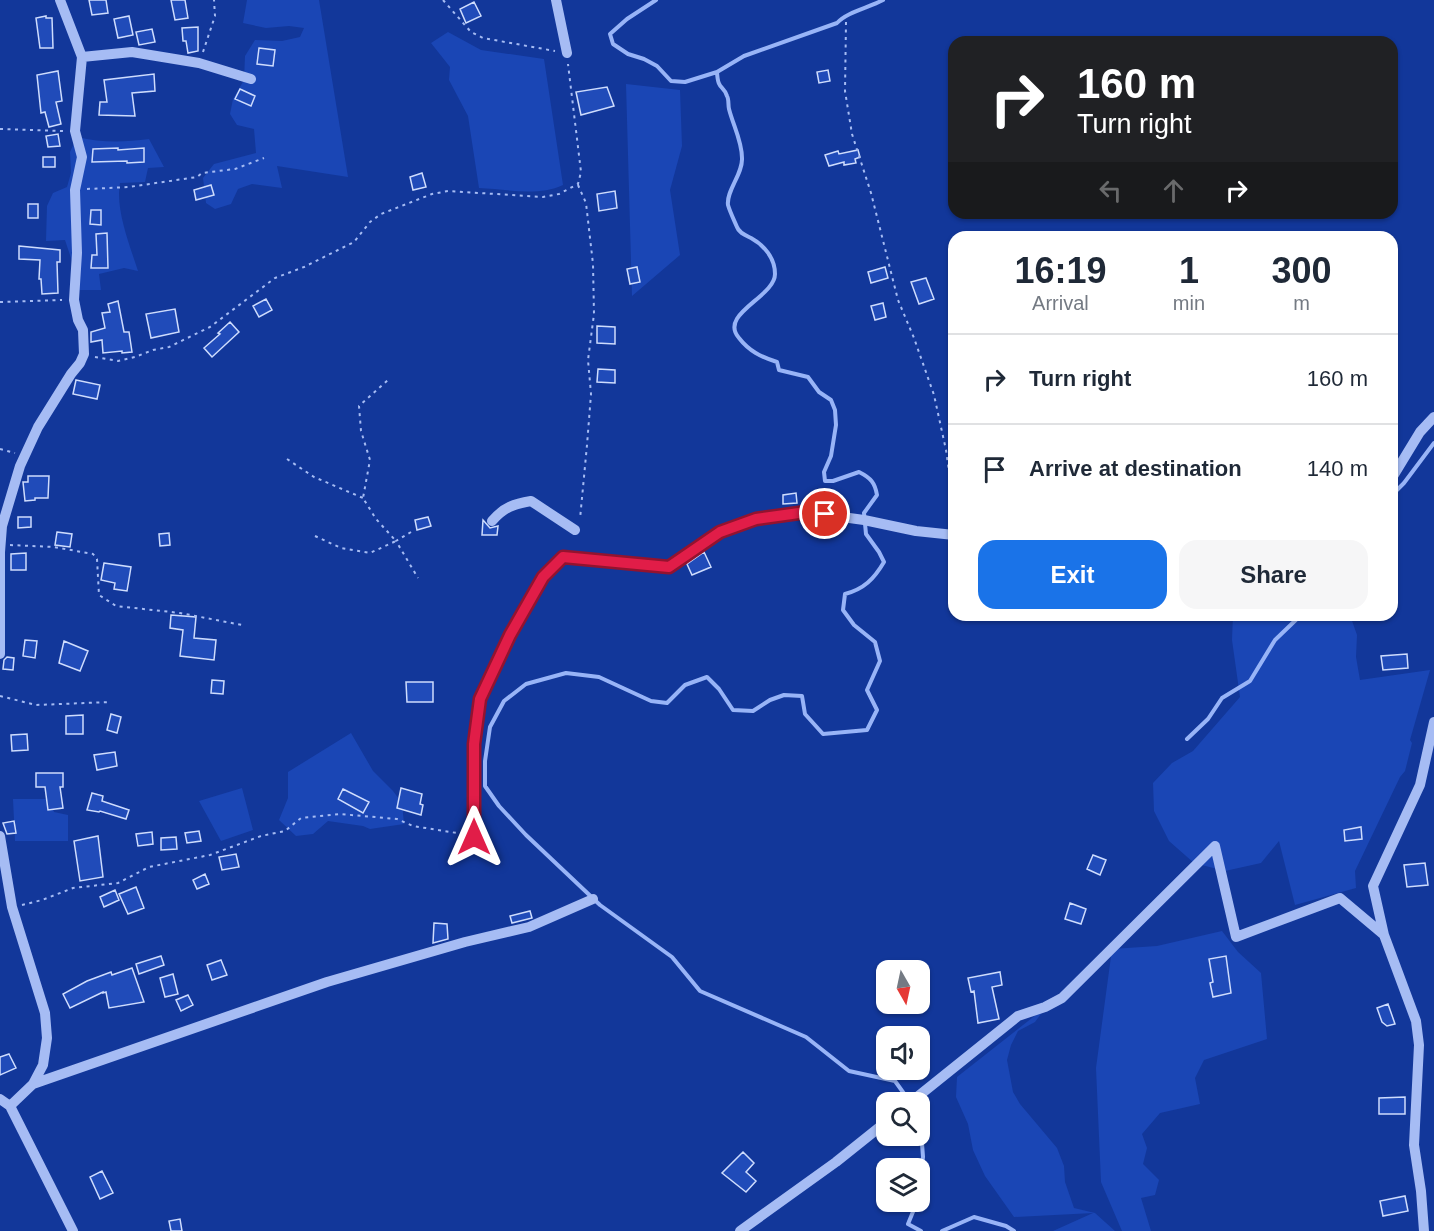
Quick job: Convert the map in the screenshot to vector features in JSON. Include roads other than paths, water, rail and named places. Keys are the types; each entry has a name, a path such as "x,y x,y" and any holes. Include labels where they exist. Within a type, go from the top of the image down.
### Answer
{"street":[{"path":"0,654 2,526 21,465 38,428 84,354 83,330 78,321 74,300 77,253 75,190 82,157 75,131 82,57 60,0"},
{"path":"556,0 567,53"},
{"path":"82,57 132,52 199,63 250,79"},
{"path":"1398,467 1420,432 1434,417"},
{"path":"492,521 503,509 531,501 575,530"},
{"path":"474,837 474,744 480,699 510,635 543,577 563,557 669,567 720,532 756,519 806,512 864,520 916,531 948,534"},
{"path":"1424,1231 1414,1145 1419,1045 1416,1021 1384,935 1373,886 1420,785 1434,722"},
{"path":"0,836 12,907 45,1013 47,1038 43,1065 33,1084 10,1106"},
{"path":"923,1092 1018,1016 1045,1007 1062,998 1215,846 1236,937 1340,898 1384,935"},
{"path":"33,1084 327,982 465,942 529,927 593,899"},
{"path":"0,1099 10,1106 73,1231"},
{"path":"740,1231 827,1169 876,1130"}],"waterway":[{"path":"656,0 627,19 610,34 613,44 628,54 657,66 671,81 685,82 717,72"},
{"path":"883,0 852,13 837,23 744,56 717,72 720,85 728,97 729,109 742,152 742,164 729,194 728,205 739,231 764,248 775,268 773,282 741,313 736,321 735,329 739,338 751,350 777,362 779,370 808,377 819,392 831,400 835,410 836,425 831,456 824,472 825,481 833,481 859,472 872,481 877,495 864,513 866,534 884,562 868,582 845,594 843,610 854,625 875,642 880,661 867,690 877,710 867,730 823,734 805,714 802,696 784,695 770,700 753,711 733,710 719,689 707,677 685,685 667,703 651,701 599,677 566,673 526,684 504,701 490,727 485,761 485,786 499,806 526,835 600,905 672,957 700,991 806,1037 849,1071 895,1081 903,1092"},
{"path":"1398,489 1434,443"},
{"path":"1187,739 1208,719 1222,698 1250,681 1275,640 1295,621"},
{"path":"922,1146 923,1158"},
{"path":"913,1212 908,1224 921,1231"},
{"path":"942,1231 974,1217 1006,1226 1014,1231"}]}
